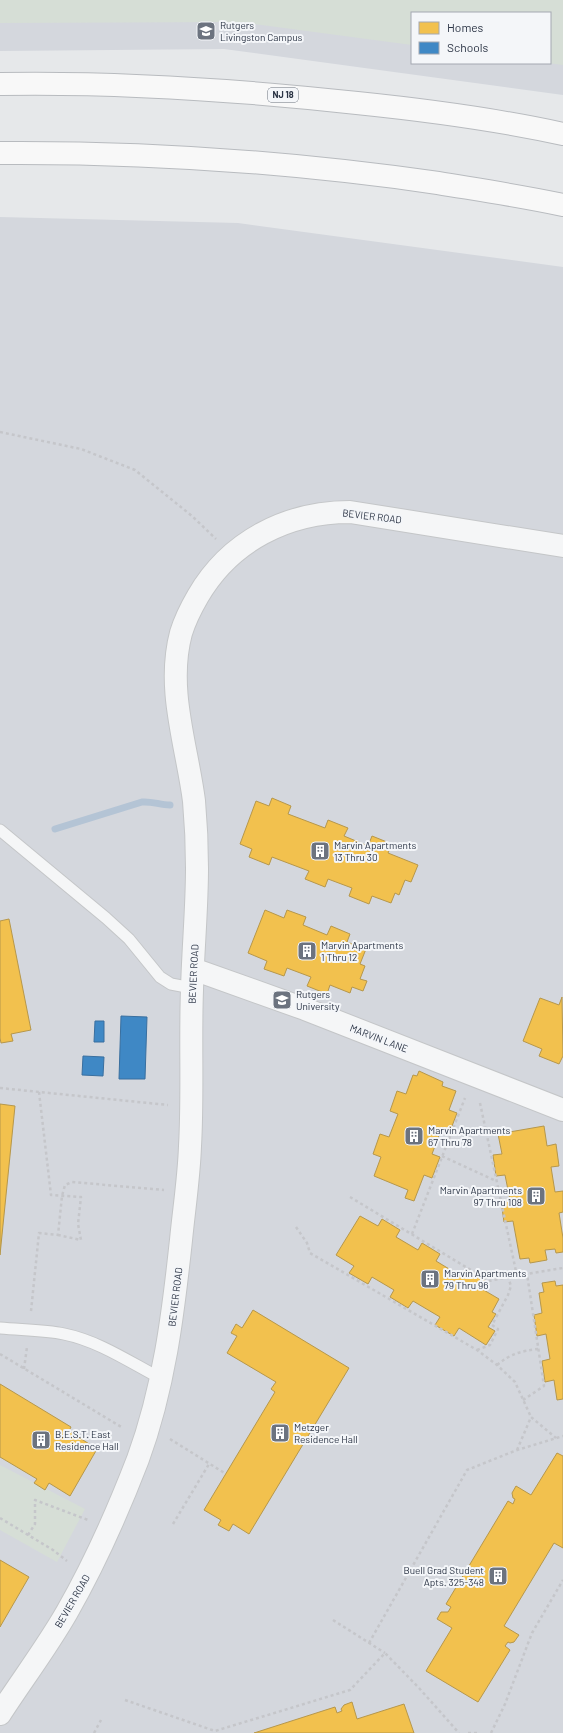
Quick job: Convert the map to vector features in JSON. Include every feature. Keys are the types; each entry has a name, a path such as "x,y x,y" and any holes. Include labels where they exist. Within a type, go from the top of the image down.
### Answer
{"highway":[{"name":"NJ 18","path":"0,84 144,86 280,94 414,109 563,134"},
{"path":"0,153 78,153 169,156 303,166 389,176 516,194 563,205"}],"street":[{"name":"BEVIER ROAD","path":"0,1714 66,1615 105,1538 138,1458 162,1379 169,1344 190,1147 192,979 197,844 194,802 178,705 176,678 181,635 194,603 204,586 217,569 247,542 275,526 303,516 334,512 350,512 563,546"},
{"name":"MARVIN LANE","path":"192,979 305,1009 563,1110"}],"lane":[{"path":"0,830 129,939 160,977 171,984 192,979"},
{"path":"0,1328 64,1334 80,1339 97,1345 162,1379"}],"path":[{"path":"0,432 81,449 135,470 192,516 232,555"},
{"path":"412,1234 474,1075"},
{"path":"474,1075 517,1276"},
{"path":"0,1088 191,1108"},
{"path":"31,1314 39,1233 81,1240 78,1224 81,1197 51,1194 39,1092"},
{"path":"442,1156 497,1181"},
{"path":"58,1235 62,1196 65,1185 72,1182 154,1189"},
{"path":"350,1197 489,1281 563,1268"},
{"path":"296,1227 308,1243 310,1253 477,1350 497,1365 515,1382 531,1418 556,1438"},
{"path":"523,1400 544,1386 526,1274"},
{"path":"477,1350 490,1344 498,1329 492,1325 508,1295 511,1286 508,1277"},
{"path":"24,1369 28,1341"},
{"path":"497,1365 508,1356 524,1351 538,1349"},
{"path":"0,1354 127,1430"},
{"path":"517,1450 531,1418"},
{"path":"369,1643 467,1470 517,1450 563,1436"},
{"path":"169,1438 226,1474"},
{"path":"173,1524 209,1464"},
{"path":"28,1535 35,1524 35,1500 94,1522"},
{"path":"0,1518 54,1550 72,1566"},
{"path":"491,1733 505,1704 532,1633 563,1580"},
{"path":"333,1620 385,1653 459,1733"},
{"path":"125,1700 215,1731 350,1690 385,1653"},
{"path":"94,1733 101,1720"},
{"path":"468,1733 479,1733"}],"shaded area":[{"name":"Rutgers Livingston Campus","path":"0,0 563,0 563,95 224,49 0,51"},
{"path":"0,0 563,0 563,65 551,63 551,12 411,12 411,45 239,22 0,23"},
{"name":"Rutgers University","path":"0,217 238,223 563,267 563,1733 0,1733"},
{"path":"0,1465 85,1509 57,1562 0,1530"}],"building: Homes":[{"name":"Marvin Apartments 13 Thru 30","path":"272,798 291,806 288,814 325,828 328,820 348,828 344,836 368,846 372,836 392,844 388,853 418,865 411,882 405,880 399,895 395,893 391,903 372,896 369,904 349,896 352,888 328,879 325,887 305,879 309,871 272,857 269,865 249,857 252,849 240,844 256,801 269,806"},
{"name":"Marvin Apartments 1 Thru 12","path":"265,910 284,918 287,910 306,917 303,925 327,935 331,926 350,934 347,942 366,949 360,964 365,966 360,979 367,981 363,991 352,987 350,993 330,985 327,994 307,986 311,977 287,968 284,976 264,969 267,961 248,953"},
{"path":"9,919 31,1030 11,1034 13,1041 1,1043 0,921"},
{"path":"562,997 563,1056 559,1064 539,1056 542,1049 523,1041 540,998 559,1005"},
{"name":"Marvin Apartments 67 Thru 78","path":"419,1071 443,1082 442,1086 456,1091 449,1110 457,1113 449,1134 441,1130 432,1154 440,1157 432,1178 424,1175 414,1201 405,1198 408,1190 374,1176 381,1157 373,1154 380,1134 389,1137 398,1114 390,1111 397,1091 406,1094 413,1075 417,1076"},
{"path":"0,1104 15,1106 0,1255"},
{"name":"Marvin Apartments 97 Thru 108","path":"544,1126 547,1146 556,1144 559,1166 551,1167 555,1192 563,1191 563,1212 559,1213 563,1238 563,1252 556,1253 555,1249 545,1250 547,1260 530,1263 529,1258 520,1259 513,1221 504,1222 501,1201 510,1200 505,1175 496,1176 493,1155 502,1154 498,1134"},
{"name":"Marvin Apartments 79 Thru 96","path":"360,1216 378,1226 382,1219 400,1230 396,1237 418,1250 422,1243 440,1254 436,1261 464,1278 468,1270 486,1281 482,1289 499,1299 492,1312 496,1314 488,1327 495,1331 486,1345 459,1328 454,1336 435,1325 440,1317 413,1301 408,1308 390,1297 394,1290 372,1277 368,1284 349,1273 354,1266 336,1255"},
{"path":"555,1281 556,1286 563,1285 563,1399 557,1400 554,1380 545,1382 542,1361 550,1359 546,1334 537,1336 534,1315 542,1313 539,1293 544,1292 542,1283"},
{"name":"Metzger Residence Hall","path":"253,1310 349,1368 249,1534 233,1524 229,1531 218,1525 221,1520 204,1510 275,1392 271,1389 276,1382 227,1353 237,1336 231,1333 236,1324 242,1328"},
{"name":"B.E.S.T. East Residence Hall","path":"0,1384 71,1427 69,1431 97,1449 70,1496 49,1483 45,1490 34,1483 37,1479 0,1457"},
{"name":"Buell Grad Student Apts. 325-348","path":"557,1453 563,1456 563,1548 554,1543 504,1626 519,1635 514,1642 508,1642 505,1646 510,1650 478,1702 426,1671 452,1628 437,1619 441,1612 448,1612 451,1607 446,1604 508,1501 513,1504 515,1499 513,1498 512,1493 516,1486 531,1495"},
{"path":"0,1560 29,1577 0,1627"},
{"path":"352,1702 357,1719 404,1704 414,1733 254,1733 335,1707 337,1713 342,1711 341,1709 344,1705"}],"building: Schools":[{"path":"121,1016 147,1017 145,1079 119,1079"},
{"path":"95,1021 104,1021 104,1042 94,1042"},
{"path":"83,1056 104,1057 103,1076 82,1075"}],"waterway":[{"path":"55,829 142,802 170,805"}],"place":[{"name":"Rutgers Livingston Campus","path":"206,31"},
{"name":"Marvin Apartments 13 Thru 30","path":"320,851"},
{"name":"Marvin Apartments 1 Thru 12","path":"307,951"},
{"name":"Rutgers University","path":"282,1000"},
{"name":"Marvin Apartments 67 Thru 78","path":"414,1136"},
{"name":"Marvin Apartments 97 Thru 108","path":"536,1196"},
{"name":"Marvin Apartments 79 Thru 96","path":"430,1279"},
{"name":"Metzger Residence Hall","path":"280,1433"},
{"name":"B.E.S.T. East Residence Hall","path":"41,1440"},
{"name":"Buell Grad Student Apts. 325-348","path":"498,1576"}]}
